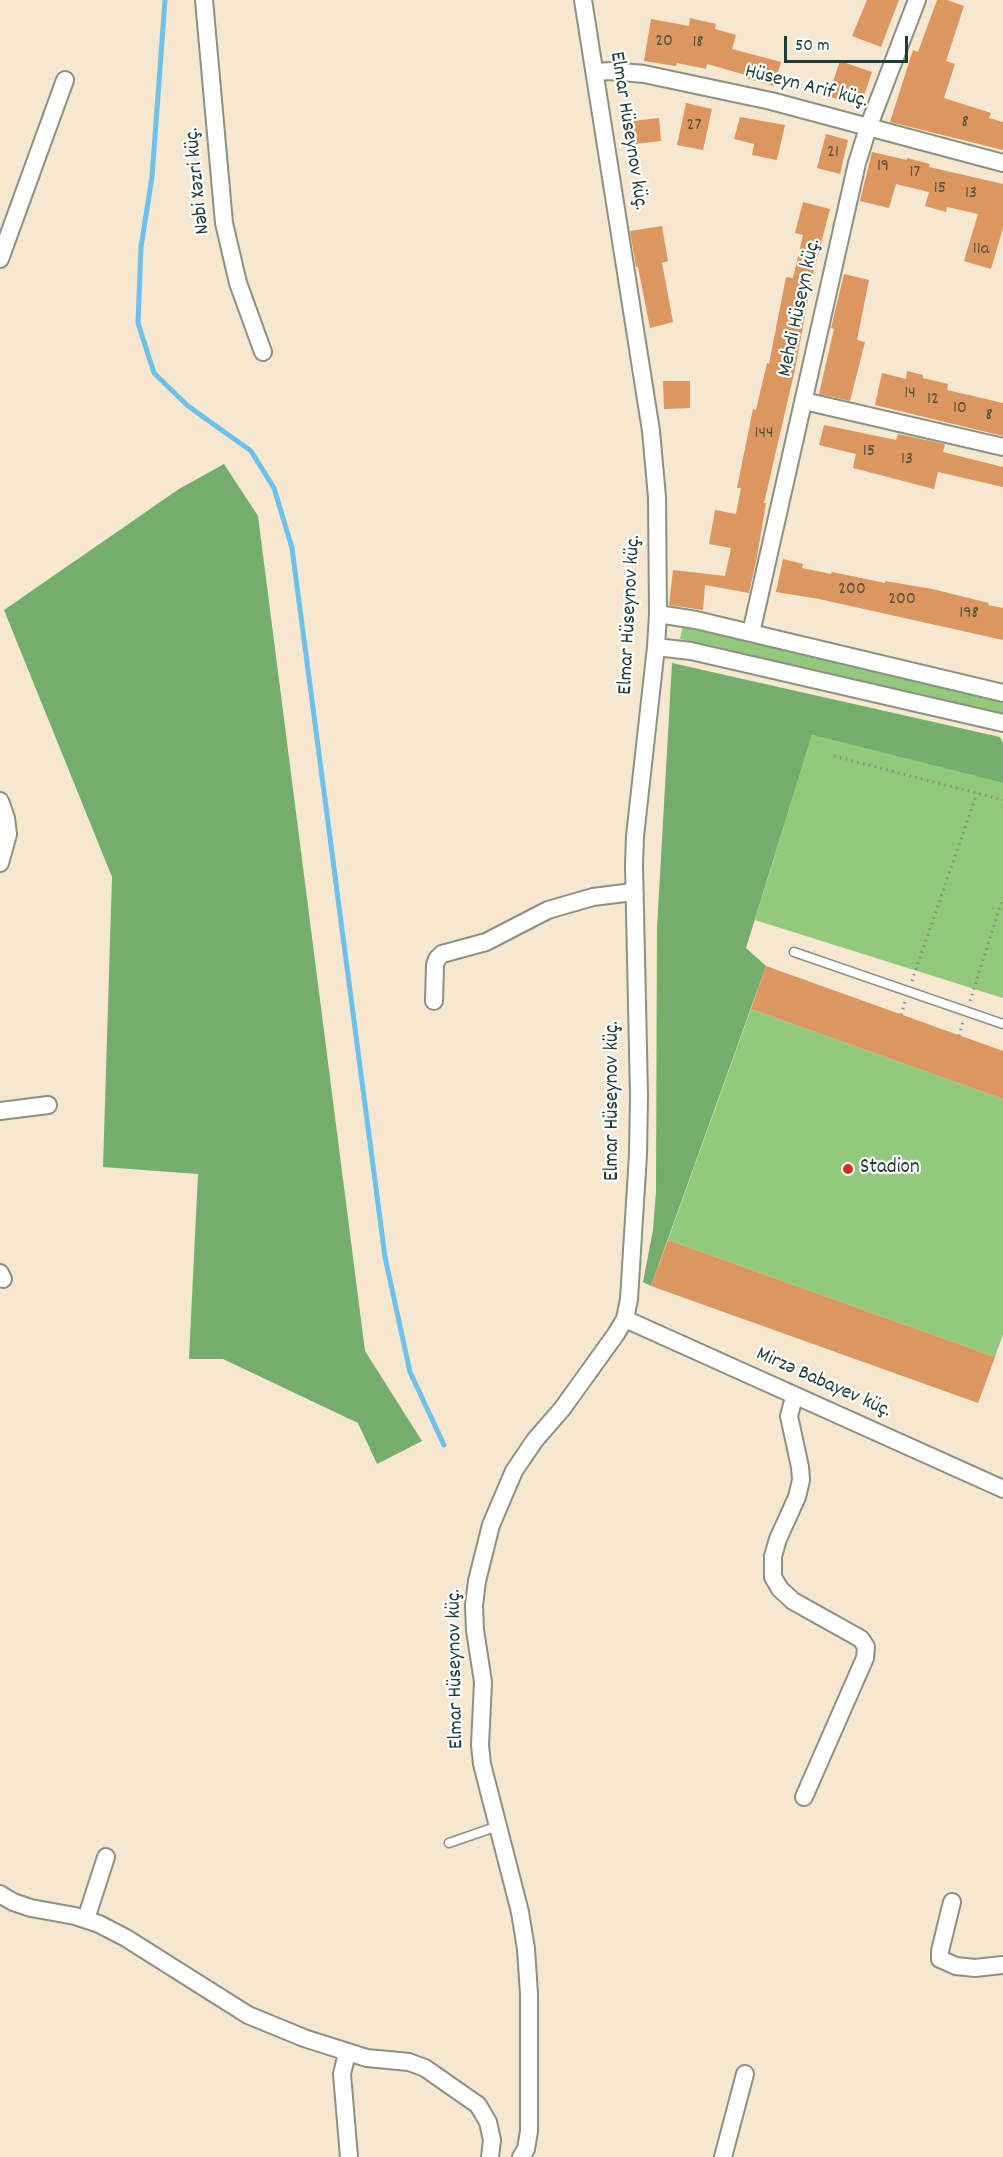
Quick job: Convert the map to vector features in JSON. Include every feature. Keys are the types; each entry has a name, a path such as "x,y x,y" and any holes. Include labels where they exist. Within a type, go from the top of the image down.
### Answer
{"street":[{"name":"Nəbi Xəzri küç.","path":"204,0 224,223 238,283 263,352"},
{"name":"Elmar Hüseynov küç.","path":"521,2157 526,2149 529,2132 527,1971 520,1912 482,1764 480,1745 483,1682 475,1630 474,1605 483,1557 495,1515 514,1471 535,1440 587,1377 625,1319 629,1299 638,1154 639,1096 633,892 635,836 658,614 657,497 651,431 583,0"},
{"name":"Mehdi Hüseyn küç.","path":"751,633 849,197 868,128 917,0"},
{"name":"Hüseyn Arif küç.","path":"595,72 619,71 644,74 771,100 1003,163"},
{"path":"0,259 65,80"},
{"path":"804,401 1003,447"},
{"path":"658,614 696,620 1003,693"},
{"path":"656,647 691,651 1003,723"},
{"path":"0,801 6,818 8,834 0,863"},
{"path":"434,1001 435,965 442,954 486,942 548,910 593,897 633,892"},
{"path":"0,1111 48,1105"},
{"name":"Mirzə Babayev küç.","path":"625,1319 794,1397 1003,1489"},
{"path":"794,1397 789,1416 801,1480 797,1497 773,1556 773,1577 780,1589 793,1601 861,1639 866,1647 865,1658 804,1797"},
{"path":"86,1919 106,1857"},
{"path":"0,1896 31,1908 86,1919 126,1938 248,2015 304,2038 346,2053 367,2058 409,2062 425,2068 478,2105 488,2122 492,2140 490,2157"},
{"path":"952,1902 940,1959 956,1966 975,1968 1003,1965"},
{"path":"346,2053 342,2074 349,2157"},
{"path":"723,2157 745,2074"}],"lane":[{"path":"794,952 1003,1024"},
{"path":"449,1843 498,1826"}],"path":[{"path":"834,756 1003,800"},
{"path":"901,1015 977,793"},
{"path":"959,1035 1003,897"}],"green space":[{"path":"224,464 258,516 365,1351 422,1441 377,1464 358,1423 223,1359 189,1359 198,1174 103,1167 112,877 4,610 179,489"},
{"path":"683,626 1003,702 1003,716 680,639"},
{"path":"672,663 1000,737 1003,743 1003,783 812,735 746,948 766,966 651,1286 643,1282 653,1230 656,1191 657,928"},
{"path":"812,735 1003,783 1003,998 755,920"},
{"name":"Stadion","path":"751,1009 1003,1099 1003,1334 995,1357 668,1240"}],"building":[{"path":"867,0 899,0 881,47 852,36"},
{"path":"937,0 947,0 964,6 946,61 955,64 944,98 991,113 989,118 1003,122 1003,150 890,122 913,50 918,52"},
{"path":"690,18 716,24 715,29 736,35 732,49 781,62 774,86 707,64 706,69 677,63 676,66 644,61 651,19 689,26"},
{"path":"840,61 872,72 860,107 828,96"},
{"path":"686,103 712,109 703,150 677,145"},
{"path":"740,117 785,125 777,160 752,155 754,144 734,139"},
{"path":"659,118 661,141 635,144 633,121"},
{"path":"826,134 848,140 840,174 817,168"},
{"path":"872,152 907,160 907,158 930,164 929,167 1003,184 1003,228 991,269 964,261 978,214 947,207 946,212 925,206 929,192 896,184 889,208 860,201"},
{"path":"803,202 830,209 812,278 795,369 764,503 766,503 749,593 705,585 703,610 669,605 673,570 725,576 731,548 709,544 715,510 736,514 741,488 737,488 753,409 756,410 767,363 769,364 786,277 793,278 803,235 795,233"},
{"path":"662,226 668,261 662,263 673,322 650,328 630,231"},
{"path":"844,274 869,280 857,340 865,342 850,401 819,394"},
{"path":"907,371 923,375 923,378 948,384 947,390 1003,403 1003,436 875,405 882,373 906,379"},
{"path":"663,381 690,381 690,408 664,409"},
{"path":"824,425 896,440 898,434 945,444 943,452 1003,467 1003,487 938,472 934,489 853,468 856,454 819,445"},
{"path":"783,559 803,564 802,568 932,589 1003,608 1003,640 819,599 776,592"},
{"path":"766,966 1003,1051 1003,1099 751,1009"},
{"path":"668,1240 995,1357 978,1403 651,1286"}],"waterway":[{"path":"165,0 152,177 141,247 138,323 154,373 188,406 251,451 274,488 292,548 385,1257 410,1372 444,1445"}],"place":[{"name":"Stadion","path":"848,1169"}]}
